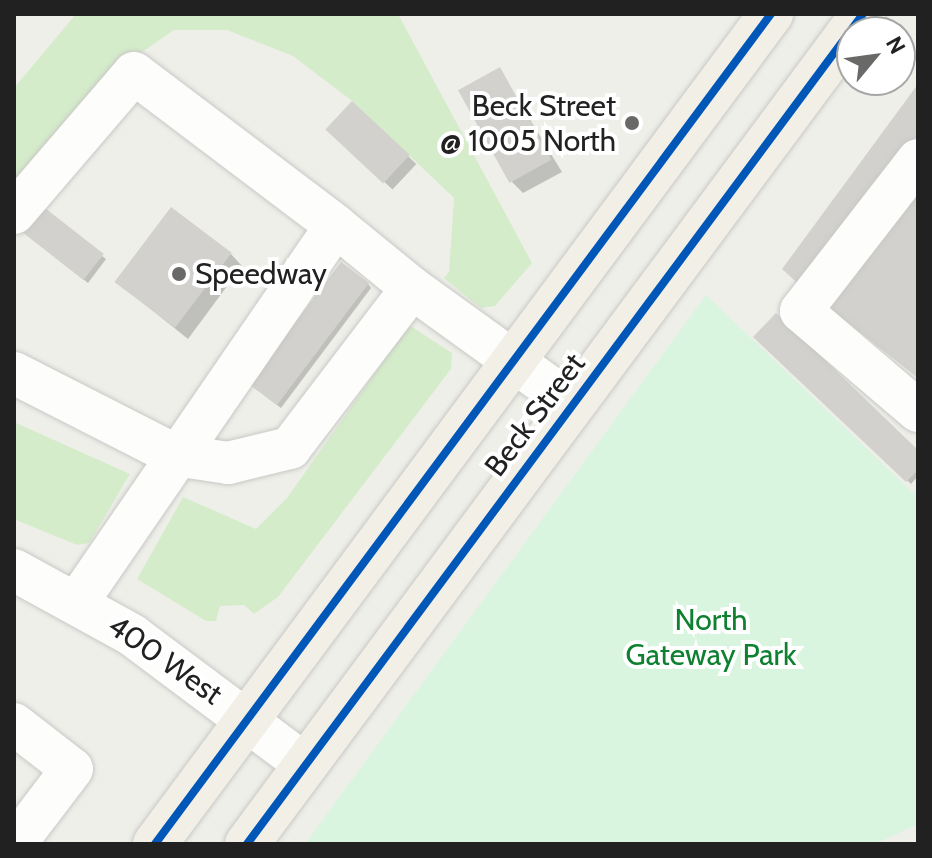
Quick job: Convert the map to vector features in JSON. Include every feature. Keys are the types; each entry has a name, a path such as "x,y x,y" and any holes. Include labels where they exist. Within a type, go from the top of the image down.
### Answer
{"main road":[{"name":"Beck Street","path":"155,844 515,364 771,14"},
{"name":"Beck Street","path":"247,844 863,14"}],"street":[{"path":"14,213 134,73 336,226 412,288 573,404"},
{"path":"918,160 801,311 918,411"},
{"path":"78,601 175,455 336,226"},
{"path":"14,373 175,455 228,463 290,448 412,288"},
{"name":"400 West","path":"14,570 78,601 306,765"},
{"path":"14,724 72,769 15,844"}],"green space":[{"path":"76,14 398,14 532,263 495,306 481,308 444,278 449,272 454,198 352,101 293,56 227,30 174,30 103,79 14,196 14,88"},
{"name":"North Gateway Park","path":"706,295 913,493 918,491 918,824 875,844 305,844"},
{"path":"409,325 452,353 451,369 278,597 254,614 244,605 220,606 216,621 206,621 137,579 183,497 256,529 287,498"},
{"path":"14,422 130,474 89,543 77,545 14,519"}],"building":[{"path":"500,67 551,160 509,183 458,90"},
{"path":"918,84 918,135 804,289 782,269 909,96 916,96"},
{"path":"352,101 410,155 383,183 325,130"},
{"path":"918,179 918,378 823,303"},
{"path":"36,201 104,254 83,280 16,227"},
{"path":"171,207 232,253 175,328 114,282"},
{"path":"341,262 369,283 277,405 249,384"},
{"path":"776,313 918,450 918,470 906,482 753,337"}],"cycle path":[{"path":"155,844 771,14"},
{"path":"247,844 863,14"}],"place":[{"name":"Beck Street @ 1005 North","path":"632,123"},
{"name":"Speedway","path":"179,274"}]}
